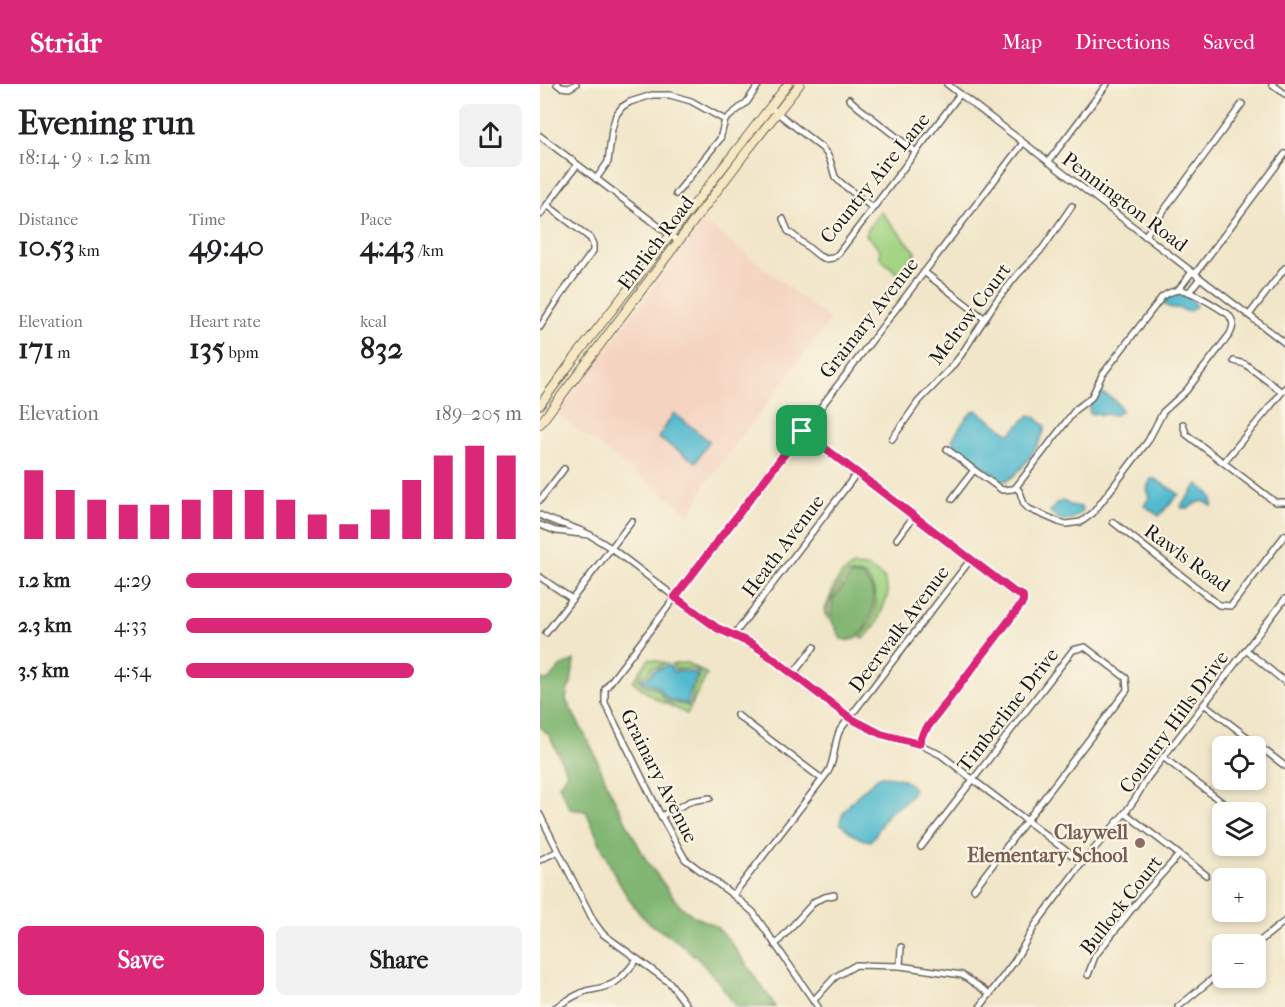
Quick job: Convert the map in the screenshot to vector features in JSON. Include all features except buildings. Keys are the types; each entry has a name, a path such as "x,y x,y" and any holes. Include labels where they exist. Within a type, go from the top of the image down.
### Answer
{"main road":[{"name":"Ehrlich Road","path":"540,405 788,84"},
{"name":"Ehrlich Road","path":"540,424 678,240 800,84"}],"street":[{"path":"557,84 569,88 576,84"},
{"path":"676,194 720,139 725,120 747,102 759,84"},
{"name":"Pennington Road","path":"947,84 1285,343"},
{"path":"1048,162 1107,84"},
{"path":"1272,84 1285,94"},
{"name":"Country Aire Lane","path":"783,219 788,231 819,256 826,259 833,258 960,94"},
{"path":"596,178 608,162 616,115 630,102 652,95 670,95 690,101 725,120"},
{"path":"849,99 916,152"},
{"path":"1145,236 1242,104"},
{"path":"770,108 822,148 830,160 835,177 873,208"},
{"path":"540,136 678,240"},
{"name":"Grainary Avenue","path":"818,1007 753,912 685,859 605,703 605,689 1023,142"},
{"path":"1178,290 1196,275 1285,154"},
{"path":"540,215 578,165"},
{"path":"540,327 593,251 590,238 547,205"},
{"name":"Melrow Court","path":"892,440 918,402 961,355 1009,284 1050,238 1072,206"},
{"path":"1250,315 1285,268"},
{"path":"924,272 985,319"},
{"path":"1189,292 1196,275"},
{"path":"947,449 1002,490 1013,489 1076,409 1091,398 1099,380 1162,297 1178,290 1189,292 1232,318 1233,329 1186,392 1163,412 1148,441 1094,513 1081,522 1066,524 1059,522 1029,509 1016,487"},
{"path":"1224,462 1284,390 1245,364 1234,361"},
{"path":"1183,424 1186,434 1275,502 1285,502"},
{"path":"802,431 971,560 1014,592 1023,596 1023,602 923,733 919,744"},
{"path":"540,500 564,469"},
{"path":"952,499 974,470"},
{"name":"Heath Avenue","path":"733,636 857,473"},
{"path":"540,515 584,531 611,548 717,628 763,651 850,718 881,734 919,744 941,755 1082,863"},
{"path":"897,539 914,516"},
{"path":"546,633 632,521"},
{"name":"Rawls Road","path":"1113,522 1219,605 1231,606 1285,536"},
{"path":"540,525 556,531 590,535"},
{"name":"Deerwalk Avenue","path":"733,895 822,780 833,763 840,730 971,560"},
{"path":"540,577 572,599"},
{"name":"Country Hills Drive","path":"980,1007 1014,962 1036,924 1082,863 1125,813 1148,777 1285,599"},
{"path":"793,674 814,647"},
{"name":"Timberline Drive","path":"921,847 1073,650 1085,647 1126,678 1127,690 974,889"},
{"path":"1246,650 1285,682"},
{"path":"1204,704 1285,766"},
{"path":"737,715 822,780"},
{"path":"1163,757 1222,802"},
{"path":"661,816 691,801 710,798"},
{"path":"1125,813 1206,876"},
{"path":"540,815 594,922 603,933 670,983 688,1007"},
{"path":"540,860 558,851"},
{"name":"Bullock Court","path":"1088,975 1095,956 1142,896 1179,855"},
{"path":"775,945 815,901 834,896"},
{"path":"1266,936 1285,921"},
{"path":"900,966 902,947"},
{"path":"556,1007 570,998 605,988 616,982 626,974 637,959"},
{"path":"813,1001 835,977 856,965 900,966 962,975 990,994"},
{"path":"1178,1007 1212,979"}],"shaded area":[{"path":"703,221 831,320 706,483 690,514 557,414"}],"green space":[{"path":"880,211 916,252 899,275 880,258 880,249 865,234"},
{"path":"853,566 868,567 884,578 888,594 877,623 864,639 861,637 871,622 876,606 874,590 865,575 848,574 830,601 828,620 825,610 841,575"},
{"path":"851,575 863,576 872,588 874,599 872,613 866,627 857,637 849,640 841,639 830,617 833,599"},
{"path":"649,659 666,663 659,667 652,667 648,674 640,674 639,680 657,689 667,702 690,706 694,686 700,675 695,669 675,669 672,664 687,663 707,674 687,714 651,696 633,681"},
{"path":"574,660 566,700 646,860 679,905 694,916 714,925 729,940 775,1007 736,1007 717,980 694,955 643,917 618,881 586,811 570,809 559,785 567,773 550,736 540,727 540,679 548,681 560,667"}],"water":[{"path":"1176,293 1193,300 1196,306 1188,311 1168,307 1163,302"},
{"path":"1101,393 1114,399 1121,411 1114,415 1090,413 1091,403 1097,394"},
{"path":"976,410 1010,434 1029,415 1045,426 1030,456 1006,481 954,445 952,440 960,427"},
{"path":"674,413 709,441 696,462 658,438"},
{"path":"1151,479 1155,479 1179,494 1159,516 1144,505 1150,497 1148,488"},
{"path":"1198,484 1211,496 1212,506 1204,501 1189,508 1182,508 1181,506"},
{"path":"1063,501 1081,507 1082,510 1072,519 1059,519 1050,512 1057,503"},
{"path":"667,665 673,671 697,673 688,704 668,700 658,687 641,679 649,677 654,670"},
{"path":"880,776 903,780 914,789 906,802 887,814 870,841 861,839 840,823 850,804"}],"place":[{"name":"Claywell Elementary School","path":"1140,843"}],"route":[{"path":"802,431 1014,592 1023,596 1023,602 923,733 919,744 881,734 850,718 763,651 717,628 675,597 802,431"}]}
